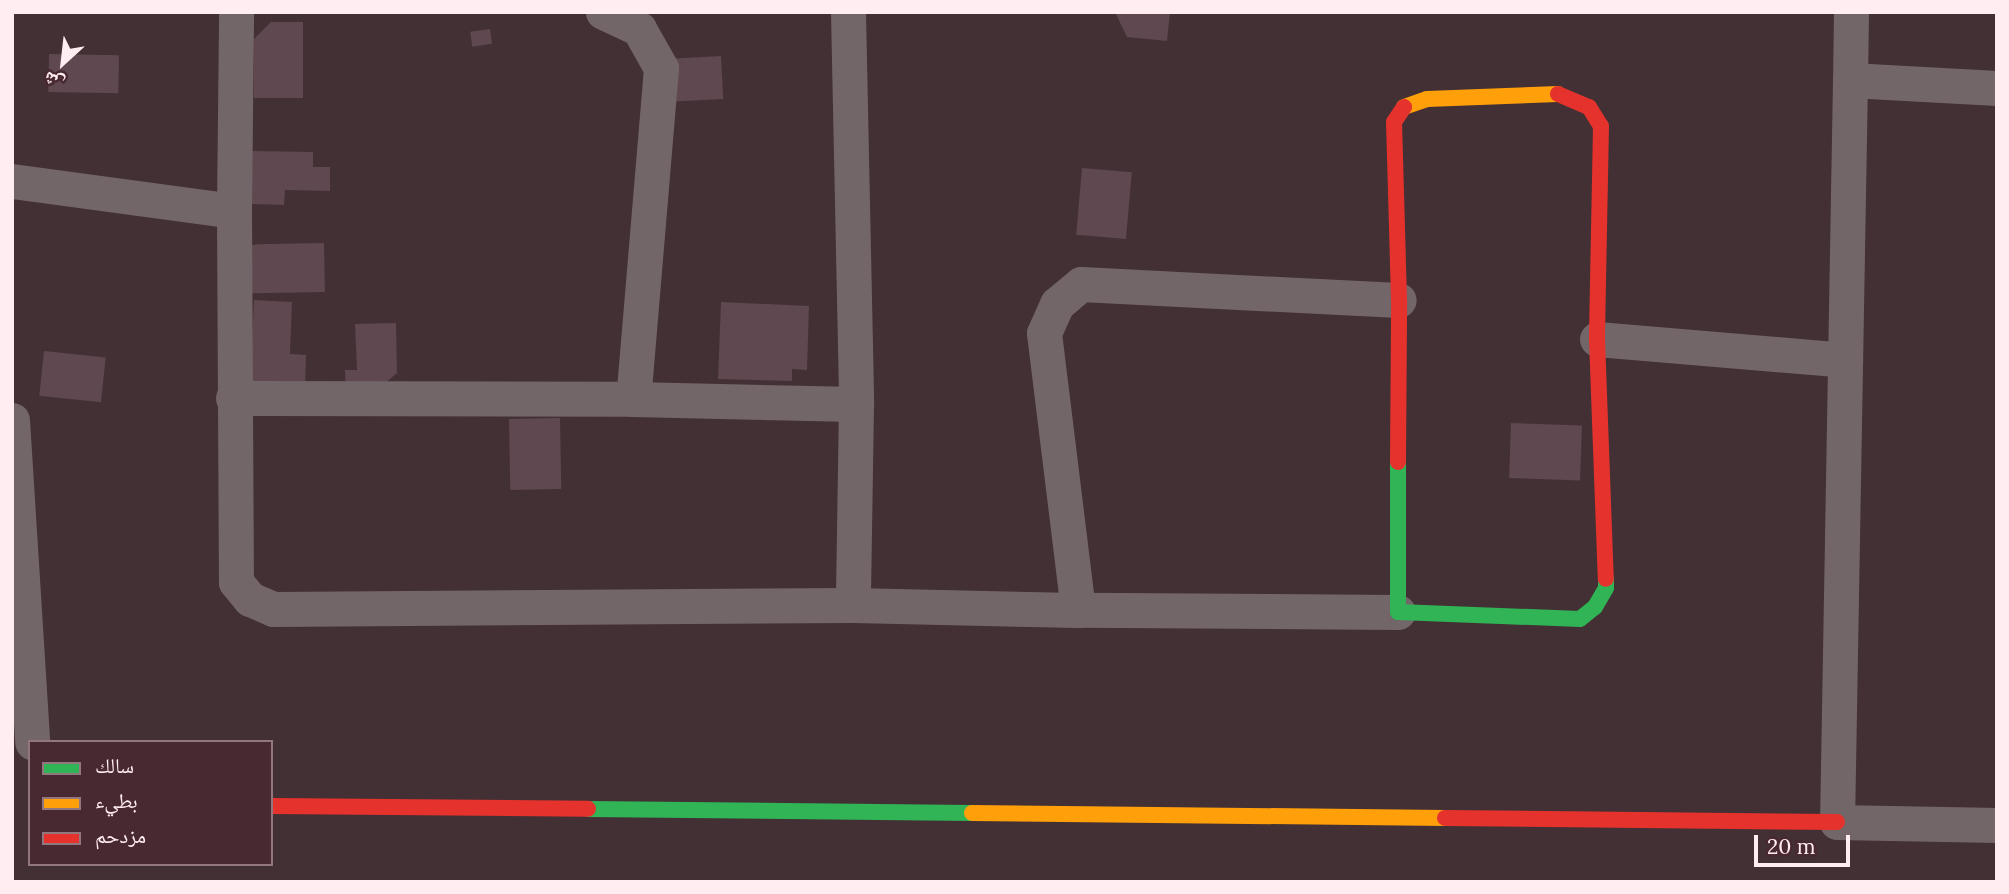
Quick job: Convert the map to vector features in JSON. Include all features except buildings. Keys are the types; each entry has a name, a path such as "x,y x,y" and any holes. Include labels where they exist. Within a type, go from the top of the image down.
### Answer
{"street":[{"path":"236,12 233,398 236,582 250,599 273,608 853,606 1398,612 1580,619 1595,607 1606,588 1598,339 1601,126 1589,107 1558,94 1427,99 1405,106 1394,122 1399,300 1398,612"},
{"path":"603,12 639,29 661,68 634,399"},
{"path":"848,12 856,404 853,606"},
{"path":"1837,822 1851,12"},
{"path":"1850,80 1997,88"},
{"path":"12,181 234,211"},
{"path":"1078,610 1044,332 1057,304 1081,284 1399,300"},
{"path":"1598,339 1845,360"},
{"path":"233,398 634,399 856,404"},
{"path":"12,421 32,740"},
{"path":"273,806 1997,825"}],"traffic: fast":[{"path":"1398,462 1398,612 1580,619 1595,607 1606,588 1606,579"},
{"path":"588,809 972,813"}],"traffic: slow":[{"path":"1404,107 1427,99 1558,94"},
{"path":"972,813 1445,818"}],"traffic: jam":[{"path":"1558,94 1589,107 1601,126 1597,339 1606,579"},
{"path":"1398,462 1399,300 1394,122 1404,107"},
{"path":"273,806 588,809"},
{"path":"1445,818 1837,822"}]}
